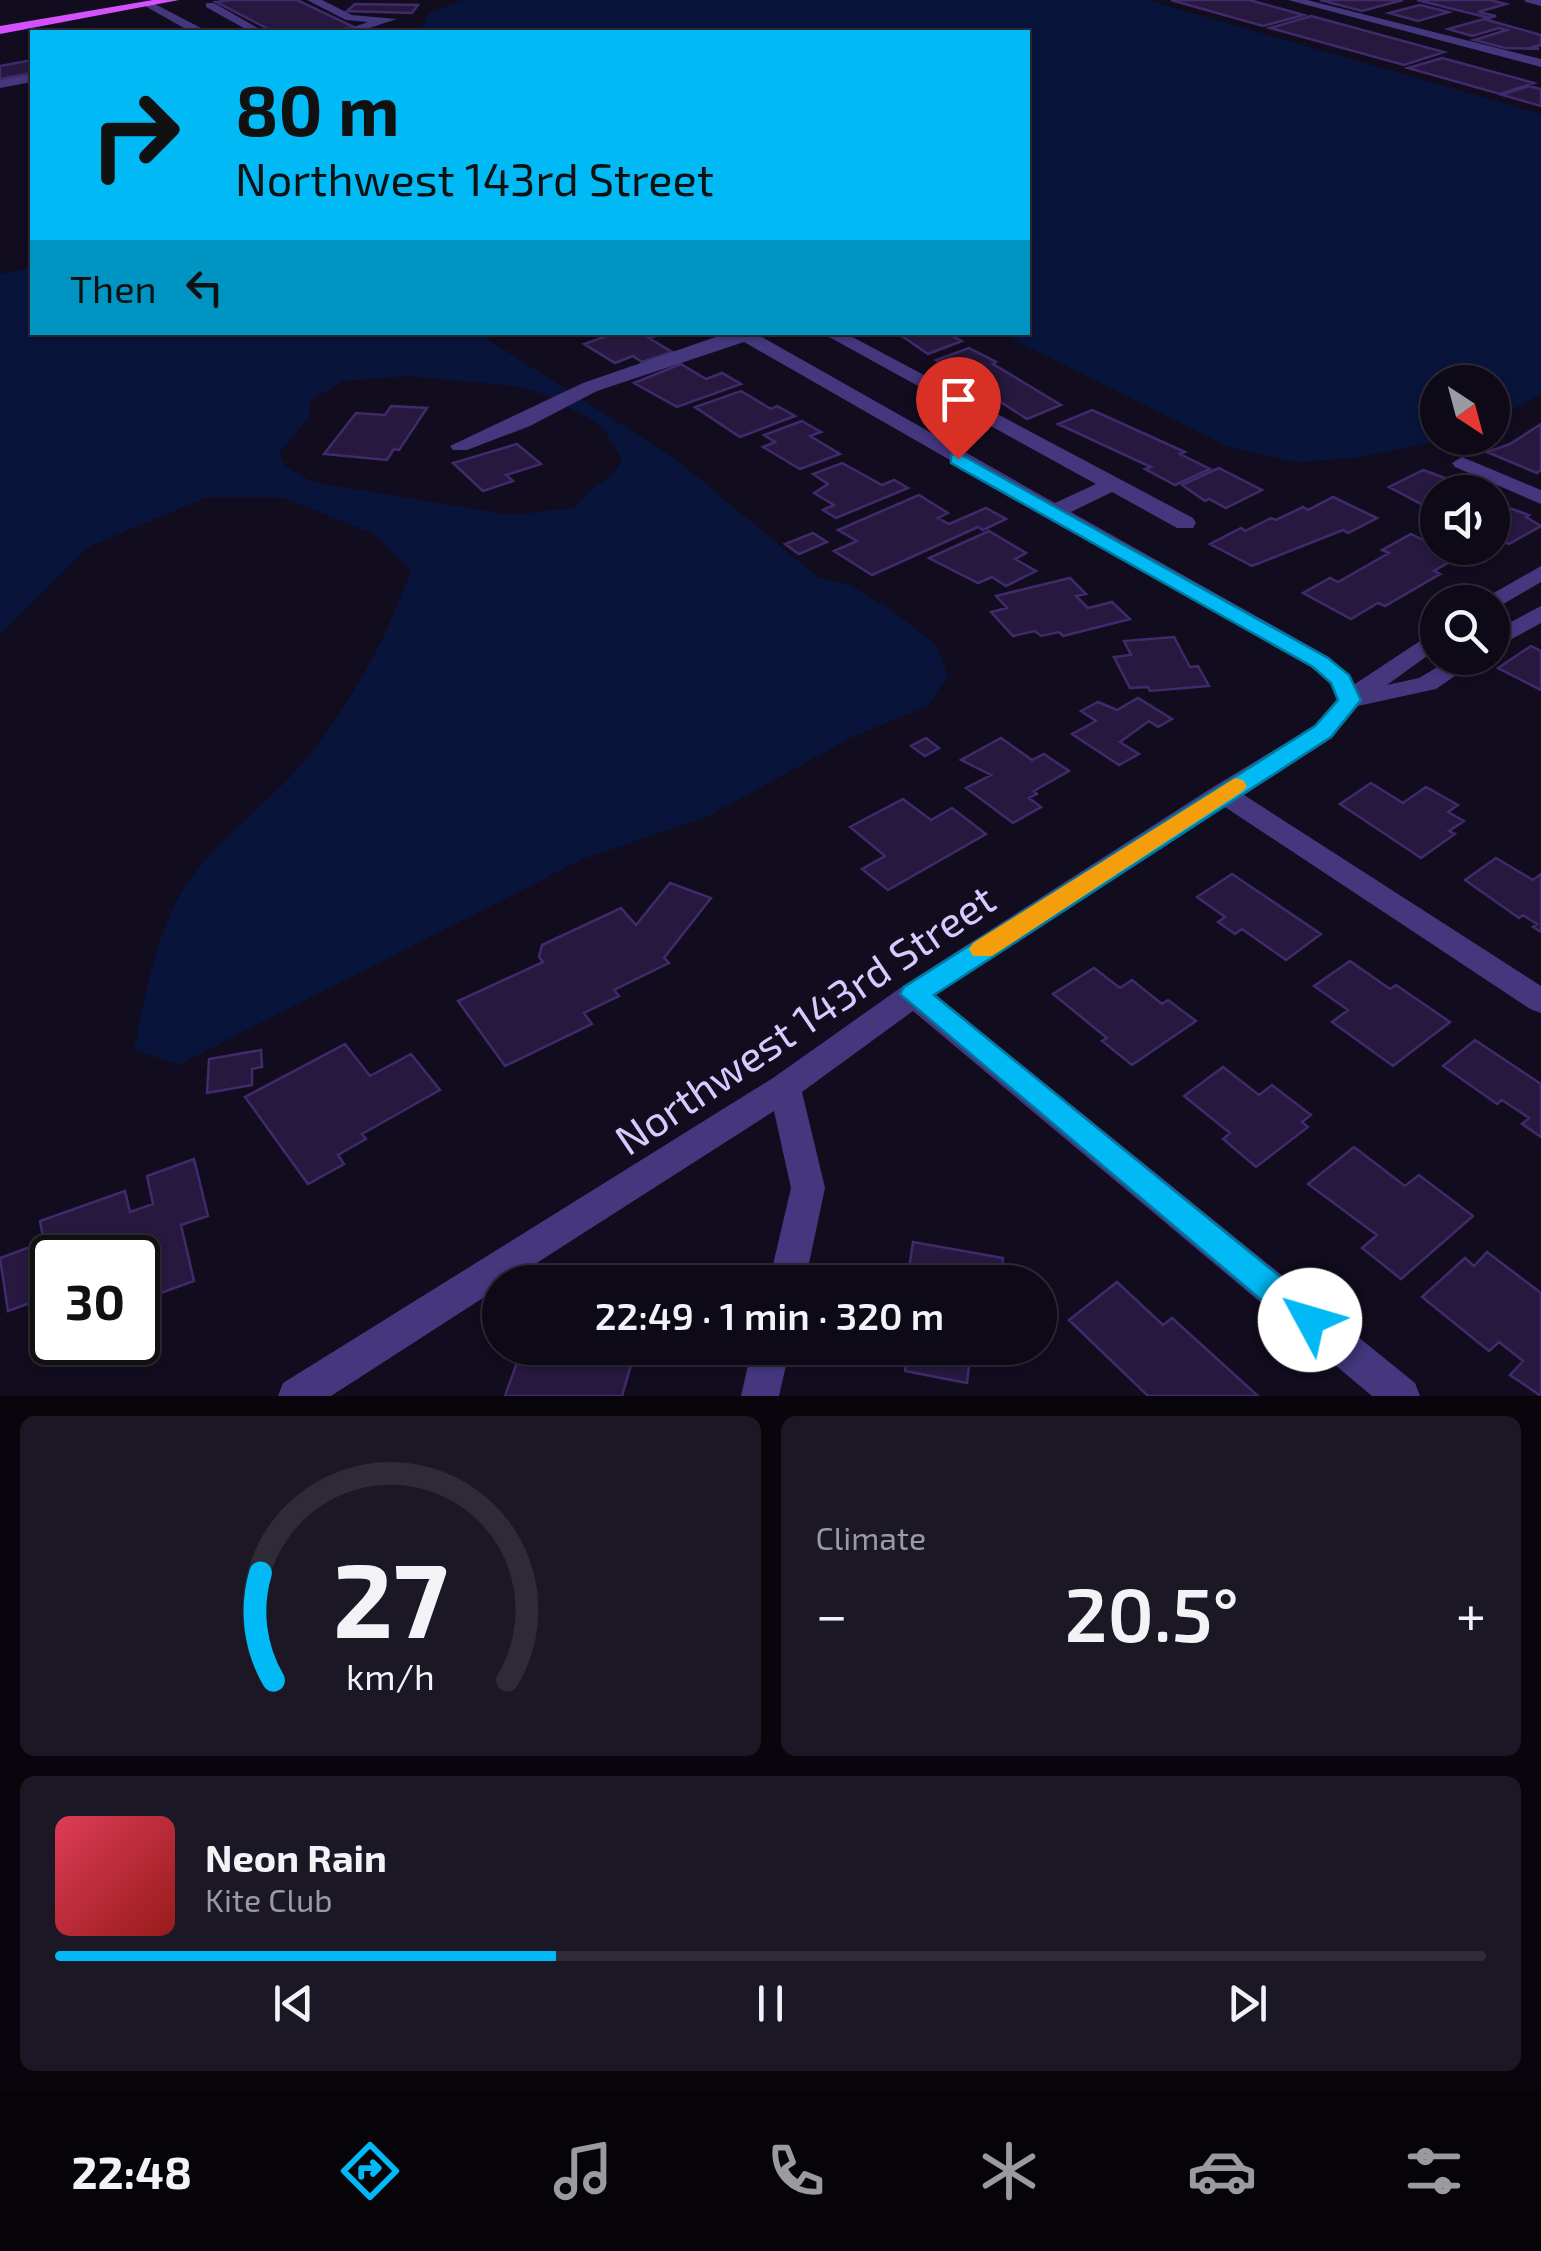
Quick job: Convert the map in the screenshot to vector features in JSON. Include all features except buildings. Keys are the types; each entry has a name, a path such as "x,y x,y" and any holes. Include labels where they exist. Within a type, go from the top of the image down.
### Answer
{"main road":[{"path":"0,30 173,0"}],"street":[{"path":"313,0 350,18 391,19 353,30"},
{"path":"1294,0 1490,50 1474,57 1519,69 1541,65"},
{"path":"1530,0 1541,2"},
{"path":"146,2 195,30"},
{"path":"210,6 255,30"},
{"path":"183,24 228,16"},
{"path":"0,84 30,78"},
{"path":"460,446 510,428 590,387 739,335"},
{"path":"744,335 1320,662 1341,680 1350,700 1426,684 1441,675"},
{"path":"835,335 1186,523"},
{"path":"1462,463 1541,498"},
{"path":"1053,512 1113,484"},
{"path":"1510,591 1541,573"},
{"path":"1510,632 1541,614"},
{"name":"Northwest 143rd Street","path":"297,1396 785,1087 914,994 1323,732 1350,700 1420,649"},
{"path":"1222,794 1541,1001"},
{"path":"914,994 1401,1396"},
{"path":"785,1087 808,1188 790,1265"},
{"path":"760,1396 768,1365"}],"water":[{"path":"462,0 1147,0 1541,114 1541,394 1510,410 1510,365 1420,365 1420,445 1354,458 1296,462 1229,447 1004,335 1030,335 1030,30 421,29 430,13"},
{"path":"30,267 30,335 481,335 674,458 819,578 848,584 890,609 936,645 948,675 928,706 850,738 709,816 583,859 178,1065 134,1049 158,947 173,908 196,871 293,774 324,736 367,668 411,571 374,534 282,497 207,497 89,547 0,634 0,274","holes":["408,376 516,386 546,395 601,425 622,459 614,474 594,487 574,508 511,515 313,482 286,467 279,453 308,419 311,400 343,381"]}],"slow traffic":[{"path":"982,949 1235,786"}],"route":[{"path":"958,459 1320,662 1341,680 1350,700 1323,732 914,994 1310,1320"}]}
